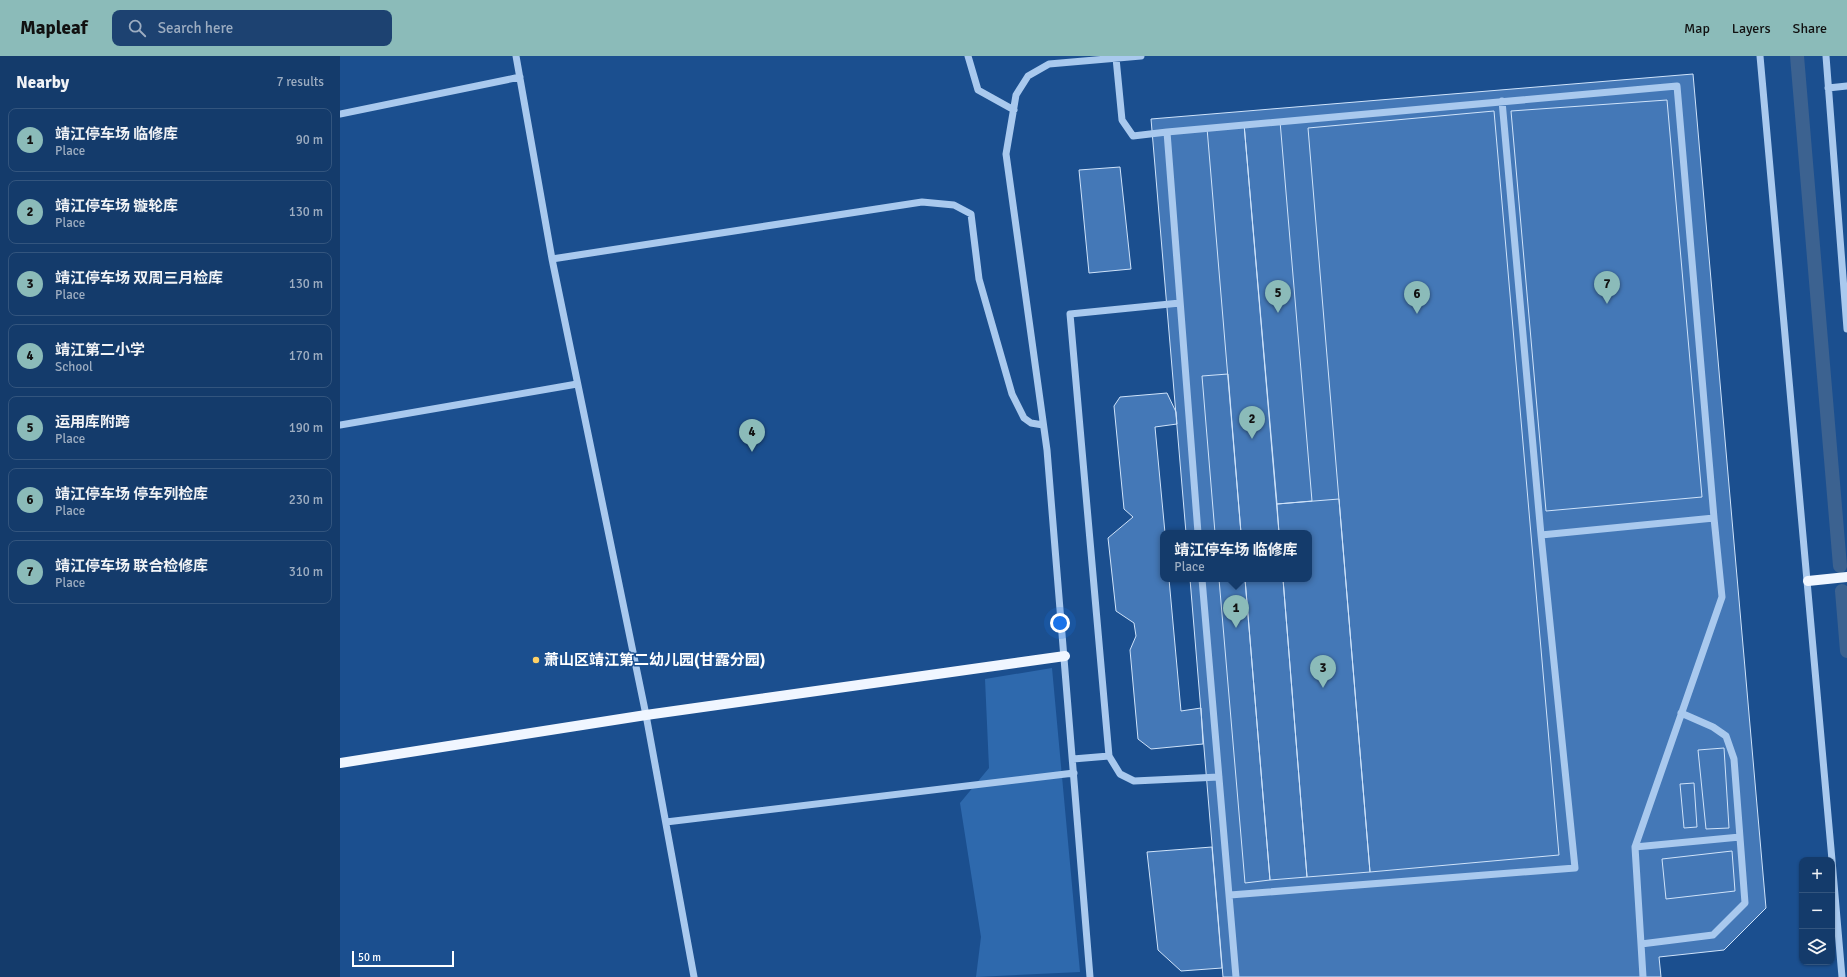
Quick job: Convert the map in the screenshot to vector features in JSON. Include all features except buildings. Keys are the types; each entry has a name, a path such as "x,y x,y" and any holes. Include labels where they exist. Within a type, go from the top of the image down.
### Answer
{"main road":[{"path":"1808,581 1847,577"},
{"path":"340,763 646,715 1065,656"}],"street":[{"path":"516,56 552,259 646,715 694,977"},
{"path":"968,56 978,90 1014,110"},
{"path":"1090,977 1065,656 1044,425 1006,154 1016,95 1028,76 1049,64 1141,56"},
{"path":"1760,56 1832,857"},
{"path":"1826,56 1847,329"},
{"path":"1116,58 1122,120 1133,136 1677,86 1722,597 1635,847 1644,977"},
{"path":"340,114 520,77"},
{"path":"1828,88 1847,86"},
{"path":"1230,895 1575,868 1541,535 1502,101"},
{"path":"1167,132 1198,530"},
{"path":"552,259 922,202 954,205 971,214 979,279 1012,394 1024,418 1031,423 1044,425"},
{"path":"1180,303 1070,314 1109,756 1120,774 1134,781 1219,777"},
{"path":"340,425 577,384"},
{"path":"1541,535 1714,518"},
{"path":"1202,582 1236,977"},
{"path":"1641,944 1713,935 1746,903 1734,759 1726,736 1713,727 1681,713"},
{"path":"1073,759 1109,756"},
{"path":"666,822 1074,774"},
{"path":"1635,847 1740,837"},
{"path":"1835,893 1842,977"}],"shaded area":[{"path":"1052,668 1080,972 976,977 981,937 960,803 989,768 985,679"}],"waterway":[{"path":"1797,56 1840,566"},
{"path":"1842,591 1847,651"}],"place":[{"name":"靖江停车场 联合检修库","path":"1607,304"},
{"name":"运用库附跨","path":"1278,313"},
{"name":"靖江停车场 停车列检库","path":"1417,314"},
{"name":"靖江停车场 镟轮库","path":"1252,439"},
{"name":"靖江第二小学","path":"752,452"},
{"name":"靖江停车场 临修库","path":"1236,628"},
{"name":"萧山区靖江第二幼儿园(甘露分园)","path":"536,660"},
{"name":"靖江停车场 双周三月检库","path":"1323,688"}]}
